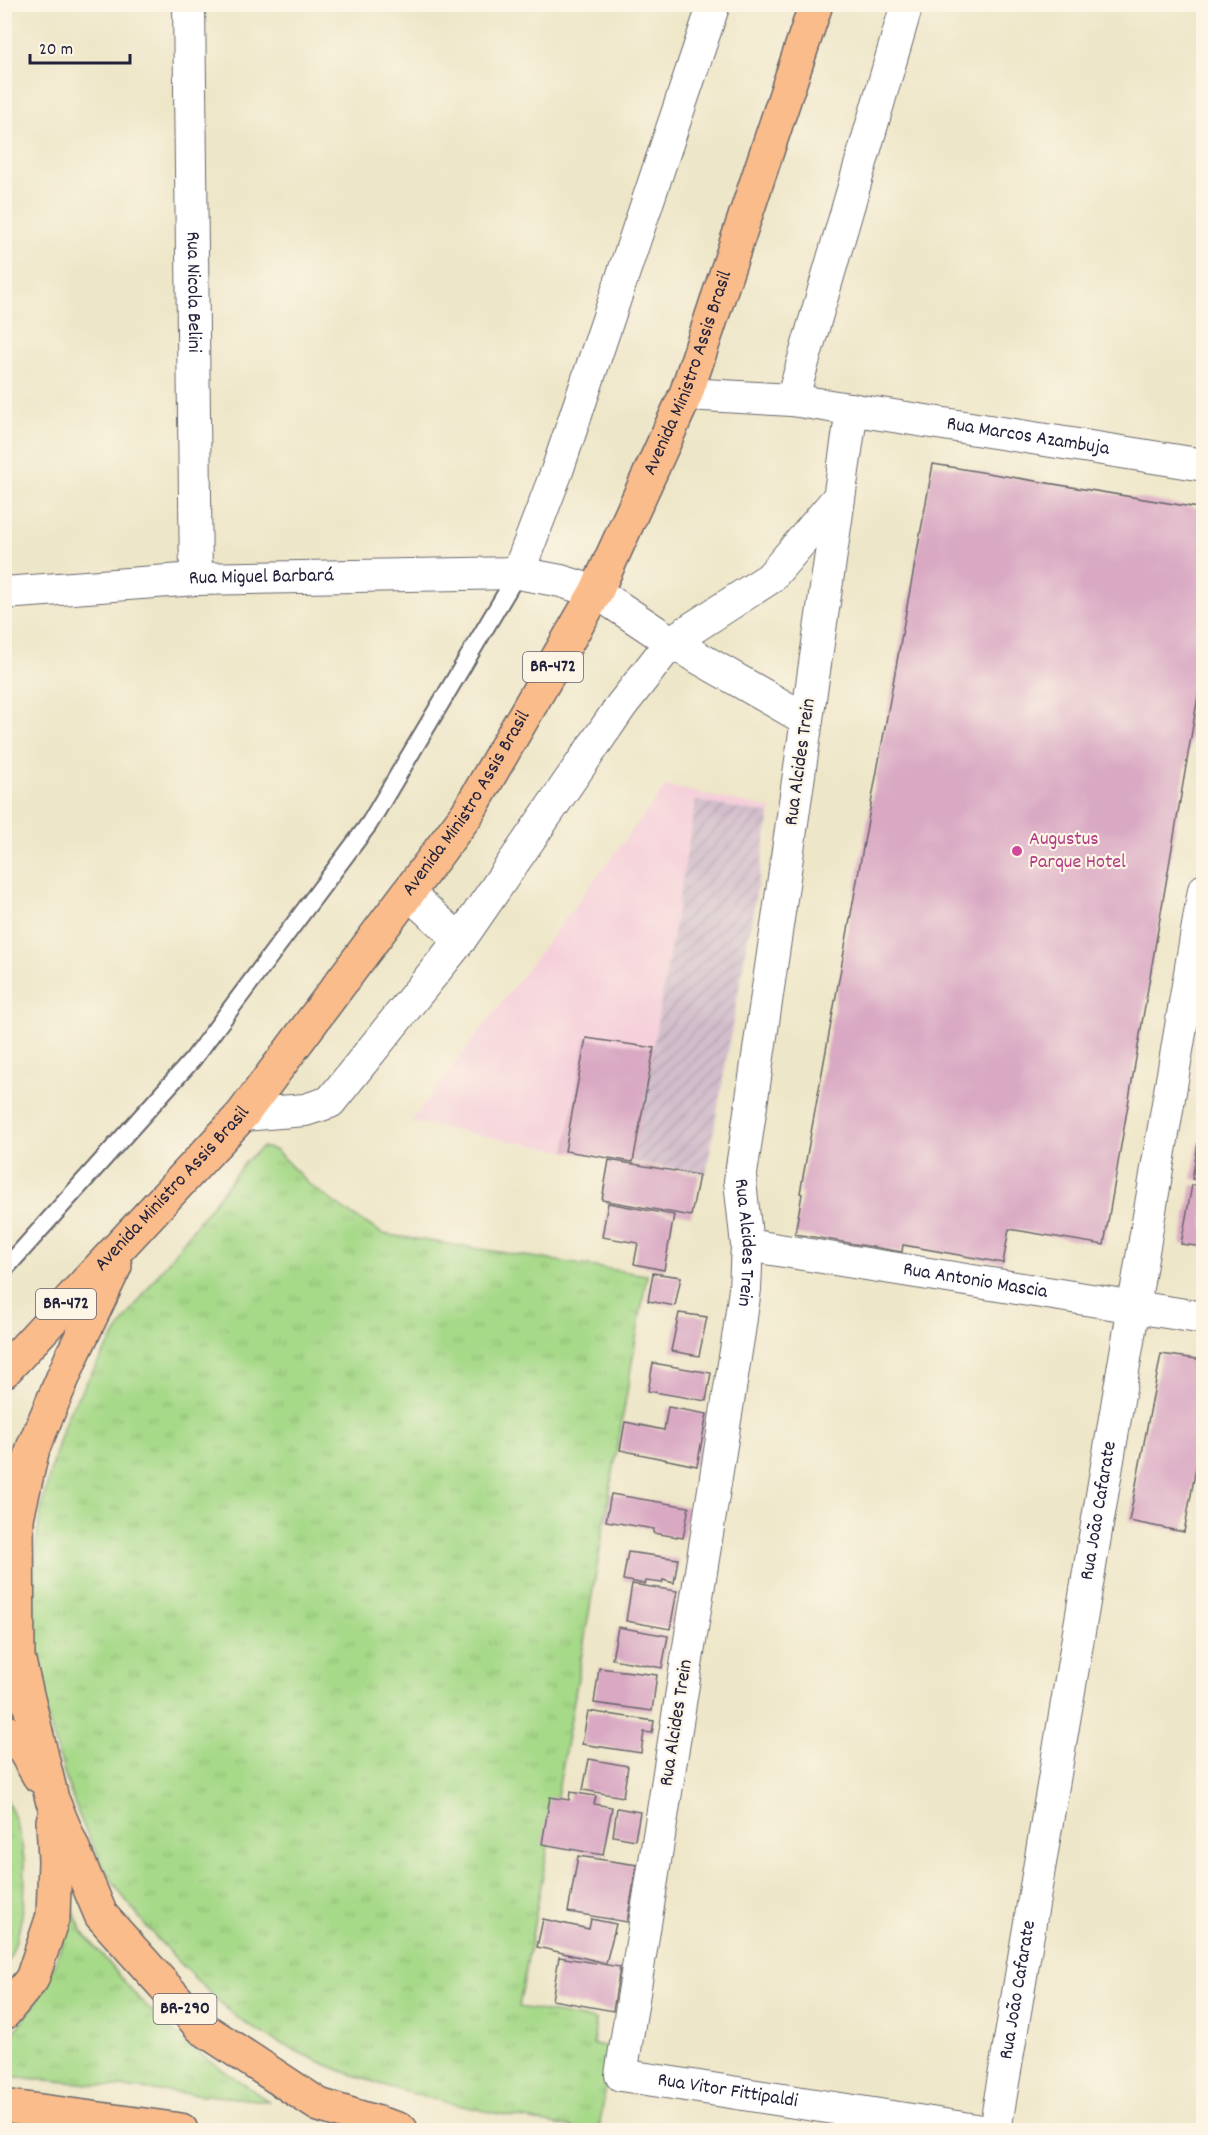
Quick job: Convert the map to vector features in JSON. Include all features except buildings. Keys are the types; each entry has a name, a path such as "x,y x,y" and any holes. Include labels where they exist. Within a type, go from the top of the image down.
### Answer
{"highway":[{"name":"Avenida Ministro Assis Brasil","path":"4,1371 242,1115 467,814 596,592 686,394 816,4"},
{"name":"BR-472","path":"52,1798 18,1657 17,1518 33,1448 128,1238"},
{"name":"BR-290","path":"4,1731 24,1750 52,1798 101,1915 202,2028 319,2105 401,2130"},
{"path":"4,2013 32,1978 53,1916 55,1861 52,1798"},
{"path":"4,2106 181,2130"}],"street":[{"name":"Rua Nicola Belini","path":"189,4 196,579"},
{"path":"518,573 557,471 714,4"},
{"path":"792,400 907,4"},
{"name":"Rua Marcos Azambuja","path":"686,394 792,400 1203,465"},
{"name":"Rua Alcides Trein","path":"621,2075 740,1332 747,1245 740,1181 852,409"},
{"path":"242,1115 304,1110 330,1102 460,940 621,706 671,642 770,578 839,497"},
{"name":"Rua Miguel Barbará","path":"4,593 196,579 518,573 561,581 596,592 671,642 807,720"},
{"name":"Rua João Cafarate","path":"995,2130 1203,890"},
{"path":"408,893 460,940"},
{"name":"Rua Antonio Mascia","path":"747,1245 1203,1318"},
{"name":"Rua Vitor Fittipaldi","path":"621,2075 976,2130"}],"lane":[{"path":"4,1270 192,1059 369,824 518,573"}],"shaded area":[{"path":"666,786 771,809 706,1174 565,1151 411,1122"},
{"path":"696,801 770,814 706,1174 633,1162"}],"green space":[{"path":"262,1147 275,1150 310,1185 383,1234 647,1275 519,2007 596,2020 593,2044 612,2047 599,2130 586,2130 497,2114 367,2080 284,2045 237,2018 176,1959 127,1901 100,1861 72,1796 42,1693 33,1616 37,1535 62,1431 75,1401 125,1320 245,1162"},
{"path":"5,1796 20,1838 25,1882 19,1927 5,1969"},
{"path":"71,1904 81,1930 139,1999 203,2056 268,2101 5,2076 5,2042 30,2011 49,1978 62,1943"}],"place":[{"name":"Augustus Parque Hotel","path":"1017,851"}]}
